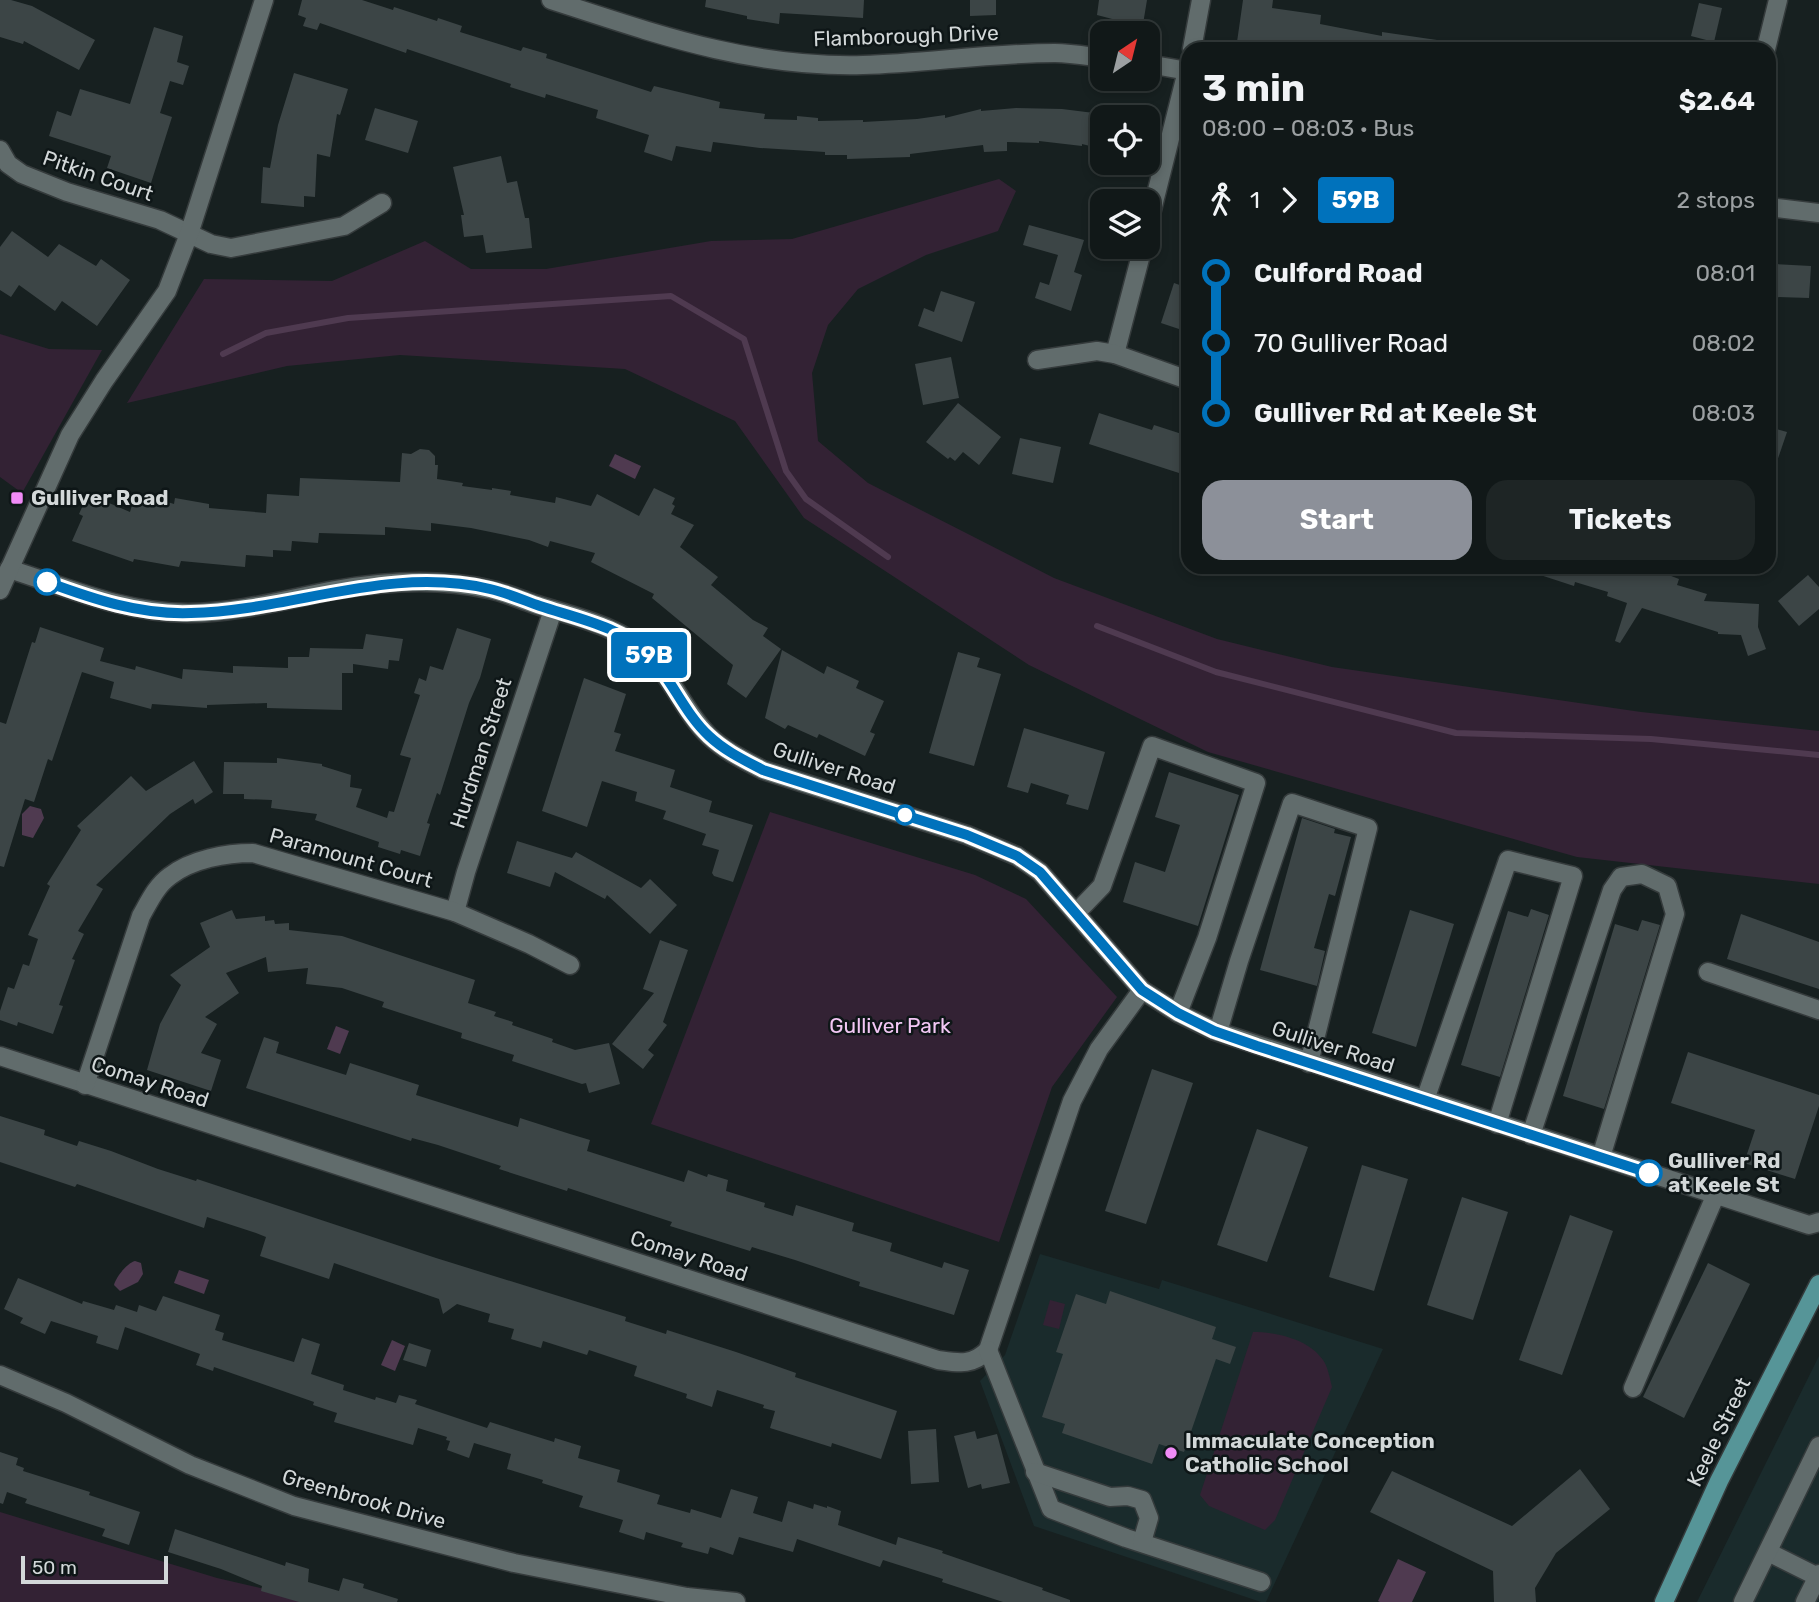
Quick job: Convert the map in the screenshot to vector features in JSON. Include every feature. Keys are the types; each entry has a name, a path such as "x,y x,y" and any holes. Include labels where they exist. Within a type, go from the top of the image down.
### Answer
{"main road":[{"name":"Keele Street","path":"1664,1602 1719,1481 1819,1284"}],"street":[{"path":"0,590 70,435 167,291 189,234 264,0"},
{"name":"Flamborough Drive","path":"551,0 654,34 753,59 863,65 1057,52 1090,56"},
{"path":"1193,42 1201,0"},
{"path":"1768,42 1778,0"},
{"path":"1160,66 1181,68"},
{"path":"1157,189 1181,96"},
{"name":"Pitkin Court","path":"0,150 8,164 22,174 67,192 160,220 211,244 231,248 344,226 382,203"},
{"path":"1776,208 1819,213"},
{"path":"1115,354 1140,259"},
{"path":"1037,360 1097,351 1115,354 1181,378"},
{"name":"Gulliver Road","path":"9,569 111,604 188,613 215,612 348,588 410,582 489,589 617,632 648,653 709,736 736,757 763,770 967,835 1017,856 1040,872 1142,990 1178,1013 1218,1032 1309,1063 1809,1225 1819,1222"},
{"name":"Hurdman Street","path":"455,912 553,610"},
{"path":"1077,912 1102,886 1152,746 1256,783 1207,938 1178,1013"},
{"path":"1218,1032 1292,803 1368,828 1309,1063"},
{"name":"Paramount Court","path":"85,1085 141,916 156,890 170,876 188,867 230,853 253,853 455,912 570,965"},
{"path":"1425,1100 1508,860 1573,876 1497,1124"},
{"path":"1531,1135 1612,891 1621,877 1643,874 1667,886 1675,914 1601,1157"},
{"path":"1708,972 1819,1010"},
{"path":"1142,990 1100,1049 1072,1101 988,1350 1051,1509 1261,1582"},
{"name":"Comay Road","path":"0,1056 938,1360 964,1364 979,1359 988,1350"},
{"path":"1633,1388 1716,1194"},
{"name":"Greenbrook Drive","path":"0,1375 66,1402 190,1465 294,1506 514,1563 687,1597 736,1602"},
{"path":"1743,1602 1819,1446"},
{"path":"1035,1472 1110,1497 1128,1496 1142,1500 1149,1518 1142,1542"},
{"path":"1768,1552 1818,1576 1805,1602"}],"shaded area":[{"path":"615,454 641,466 635,479 609,466"},
{"path":"30,806 41,809 44,818 33,838 22,835 22,814"},
{"path":"336,1026 349,1031 340,1054 327,1049"},
{"name":"Immaculate Conception Catholic School","path":"1040,1254 1159,1289 1162,1280 1383,1349 1266,1602 1034,1526 980,1381 1005,1355"},
{"path":"135,1261 141,1263 143,1274 138,1282 120,1291 114,1285 119,1274"},
{"path":"179,1270 209,1280 204,1294 174,1283"},
{"path":"392,1340 405,1346 395,1371 381,1365"},
{"path":"1819,1356 1819,1602 1697,1602"},
{"path":"1398,1559 1426,1572 1412,1602 1380,1602 1378,1601"}],"green space":[{"path":"999,179 1016,191 998,231 926,255 858,289 828,325 812,373 818,441 868,483 1054,578 1217,639 1332,667 1641,712 1819,731 1819,884 1577,857 1208,752 1029,665 804,518 735,421 625,369 400,355 287,366 127,403 204,279 332,281 425,241 471,269 546,269 711,241 792,239"},
{"path":"0,334 49,349 102,350 22,493 0,477"},
{"name":"Gulliver Park","path":"770,812 975,875 1026,899 1117,997 1052,1087 999,1242 651,1124"},
{"path":"1050,1300 1065,1304 1059,1329 1043,1325"},
{"path":"1253,1332 1282,1335 1309,1347 1325,1363 1332,1387 1275,1520 1265,1530 1209,1506 1200,1495"},
{"path":"0,1512 217,1578 321,1602 0,1602"}],"building":[{"path":"0,0 32,6 95,40 79,70 24,41 23,44 0,37"},
{"path":"302,0 362,0 393,10 394,7 462,26 460,32 521,51 523,47 547,54 546,58 651,92 654,86 720,102 719,108 765,114 764,119 797,120 797,116 818,118 818,121 863,122 945,115 945,118 981,109 1016,108 1090,112 1090,146 1039,141 1007,142 1007,151 984,152 983,145 910,154 910,157 847,159 847,155 825,155 825,152 713,142 711,152 676,146 672,161 644,152 649,135 596,118 598,110 546,94 545,98 407,49 406,53 320,23 317,30 303,26 306,18 298,15"},
{"path":"706,0 864,0 863,18 780,13 779,24 747,19 747,16 705,7"},
{"path":"970,0 996,0 996,15 970,16"},
{"path":"1099,0 1147,0 1144,21 1116,21 1097,15"},
{"path":"1243,0 1273,0 1272,8 1321,15 1320,24 1382,36 1382,32 1437,40 1437,42 1237,42"},
{"path":"1699,3 1722,8 1714,42 1691,36"},
{"path":"154,27 183,36 177,62 189,66 183,85 170,81 160,113 172,117 151,183 107,168 111,156 49,136 57,111 71,116 80,89 130,104"},
{"path":"294,73 348,89 340,115 337,114 330,157 317,154 315,197 304,196 304,207 261,203 263,167 270,168 278,125"},
{"path":"375,108 418,121 408,153 365,140"},
{"path":"501,156 507,183 517,181 525,218 529,218 532,248 486,253 483,235 464,237 461,215 464,215 453,167"},
{"path":"1029,225 1084,240 1074,272 1082,275 1071,311 1035,298 1040,282 1049,285 1058,255 1023,245"},
{"path":"12,231 48,257 59,244 96,266 101,259 130,280 97,326 62,301 55,311 19,285 11,297 0,290 0,247"},
{"path":"1776,264 1811,266 1809,298 1776,297"},
{"path":"1174,283 1181,286 1181,330 1161,323"},
{"path":"941,291 975,302 962,342 918,326 924,308 934,312"},
{"path":"951,357 959,398 923,405 915,364"},
{"path":"958,403 1001,437 979,465 963,452 955,461 950,457 948,459 926,442"},
{"path":"1099,413 1152,430 1154,425 1181,434 1181,467 1179,473 1089,444"},
{"path":"1776,429 1787,432 1776,464"},
{"path":"1020,438 1061,447 1053,483 1012,474"},
{"path":"420,449 429,450 435,456 435,465 438,465 437,479 463,483 462,486 511,491 510,495 555,503 556,497 591,506 597,494 639,516 654,488 675,498 671,514 694,525 680,547 718,577 711,585 753,620 768,628 763,636 781,649 746,698 727,684 733,665 652,598 654,594 591,562 595,553 550,541 548,547 529,540 471,528 431,523 431,531 385,527 385,535 319,533 318,543 292,541 291,551 273,550 273,557 246,555 245,567 181,561 179,567 134,559 133,562 72,541 83,516 79,514 88,494 130,512 136,492 174,504 175,498 209,504 209,508 266,513 267,494 299,496 300,478 400,482 402,453 411,454"},
{"path":"1537,574 1666,574 1679,579 1677,585 1707,594 1704,601 1759,604 1758,627 1766,649 1748,656 1741,635 1718,634 1642,608 1620,643 1615,641 1627,603 1607,596 1608,592 1575,582 1574,586"},
{"path":"1808,575 1819,587 1819,609 1799,626 1778,601"},
{"path":"40,627 104,648 100,661 135,670 136,666 182,679 183,669 233,673 233,666 288,668 288,657 309,657 310,648 363,649 366,634 403,639 399,661 389,660 388,669 353,664 353,673 342,673 342,710 267,708 267,703 207,705 207,708 152,704 151,709 110,698 114,682 82,672 52,761 48,759 34,802 25,799 4,867 0,866 0,722 6,724 32,642 35,643"},
{"path":"457,628 491,639 440,795 437,793 427,823 430,824 420,856 401,850 400,854 378,847 379,842 315,820 317,814 271,808 272,800 244,799 244,794 223,794 224,762 277,763 277,758 322,764 351,775 350,787 362,789 356,807 387,818 389,811 394,812 411,758 400,755 420,695 414,693 419,678 426,681 430,666 443,670"},
{"path":"782,650 824,674 827,666 859,681 856,688 884,701 870,732 875,734 865,756 819,734 817,738 788,725 785,729 765,718"},
{"path":"958,652 980,658 977,667 1001,674 974,766 929,753"},
{"path":"584,678 626,694 614,732 621,734 615,751 675,770 670,787 712,801 709,812 753,825 733,882 712,873 719,850 702,845 706,834 663,819 666,811 635,801 637,792 602,781 587,827 542,811"},
{"path":"1024,728 1105,752 1088,810 1066,804 1069,795 1031,783 1028,793 1007,787"},
{"path":"194,761 213,792 195,804 193,799 170,814 96,885 103,889 78,931 84,934 72,959 75,960 59,1005 63,1006 53,1034 18,1022 17,1026 0,1020 0,1011 8,987 14,989 23,964 29,966 38,939 28,935 50,886 47,884 81,830 77,826 131,776 146,791"},
{"path":"1169,772 1239,795 1198,926 1123,902 1135,862 1165,872 1180,825 1155,817"},
{"path":"1302,818 1335,829 1334,833 1351,837 1335,896 1329,894 1314,948 1325,951 1317,986 1260,970"},
{"path":"517,841 572,858 576,852 641,888 650,879 677,905 650,934 607,895 605,899 555,872 550,887 507,873"},
{"path":"1531,909 1549,915 1500,1077 1461,1065 1508,911 1528,917"},
{"path":"232,910 236,919 265,916 265,921 274,920 275,924 289,923 289,930 342,936 475,980 468,1003 496,1012 494,1016 513,1022 512,1025 553,1039 552,1042 575,1050 609,1043 620,1084 589,1093 586,1083 512,1061 514,1055 461,1038 462,1033 382,1007 384,1002 342,988 306,984 308,968 268,972 266,957 226,973 239,993 205,1017 217,1024 201,1053 221,1060 211,1091 147,1070 160,1024 181,985 170,975 210,947 200,923"},
{"path":"1410,910 1454,924 1416,1047 1372,1033"},
{"path":"1741,914 1819,942 1819,989 1727,959"},
{"path":"1642,920 1660,925 1604,1109 1563,1096 1615,924 1638,931"},
{"path":"660,940 688,950 663,1022 667,1025 648,1050 654,1055 643,1069 612,1044 654,993 643,989"},
{"path":"264,1037 279,1042 276,1053 346,1075 350,1063 419,1085 416,1095 518,1127 520,1118 590,1140 587,1151 684,1182 688,1170 707,1177 708,1174 728,1180 726,1191 765,1203 764,1207 793,1216 796,1205 854,1223 852,1231 892,1243 890,1251 942,1268 944,1262 969,1270 954,1315 859,1286 860,1282 795,1260 752,1247 750,1251 670,1226 672,1222 499,1169 501,1166 438,1145 412,1138 411,1141 246,1088"},
{"path":"1688,1052 1819,1095 1819,1106 1795,1179 1744,1163 1755,1130 1671,1103"},
{"path":"1152,1069 1193,1083 1146,1224 1105,1211"},
{"path":"0,1116 45,1130 44,1135 77,1146 79,1141 111,1151 158,1169 196,1181 197,1179 626,1317 625,1321 666,1334 667,1330 736,1352 796,1373 795,1377 897,1411 881,1459 832,1443 831,1447 770,1428 775,1411 763,1408 764,1405 717,1390 712,1407 686,1398 687,1394 634,1376 637,1366 589,1350 587,1355 543,1341 541,1348 511,1339 514,1329 488,1322 490,1314 457,1304 443,1314 439,1299 334,1263 329,1279 260,1256 266,1237 256,1233 207,1217 204,1228 77,1184 75,1187 0,1162"},
{"path":"1257,1129 1308,1147 1267,1262 1217,1245"},
{"path":"1362,1165 1408,1179 1374,1291 1329,1277"},
{"path":"1462,1197 1508,1212 1473,1320 1427,1305"},
{"path":"1570,1215 1613,1231 1562,1375 1519,1360"},
{"path":"1708,1263 1750,1284 1684,1418 1643,1397"},
{"path":"18,1278 82,1304 83,1301 114,1310 116,1305 137,1312 139,1305 156,1311 163,1296 220,1315 215,1330 224,1333 222,1340 294,1362 302,1338 320,1344 311,1374 344,1385 343,1390 396,1403 399,1395 417,1400 415,1404 487,1428 490,1422 554,1442 555,1438 581,1446 578,1458 620,1470 617,1482 660,1495 657,1504 690,1513 691,1509 721,1518 731,1489 758,1497 753,1513 782,1522 788,1501 813,1509 814,1504 827,1506 841,1511 838,1525 896,1545 898,1537 943,1551 942,1553 1043,1588 1042,1590 1070,1602 1003,1602 883,1560 880,1567 797,1539 793,1552 739,1537 733,1555 710,1547 708,1554 681,1547 683,1543 646,1532 644,1540 619,1532 623,1520 579,1507 583,1496 507,1469 511,1454 474,1443 469,1458 447,1450 450,1441 446,1440 447,1437 418,1428 413,1445 334,1422 337,1413 313,1405 314,1402 214,1367 213,1371 196,1365 200,1354 125,1327 118,1350 96,1343 98,1336 51,1321 45,1334 20,1323 23,1318 4,1309"},
{"path":"1110,1291 1216,1327 1212,1339 1236,1347 1230,1364 1216,1359 1184,1452 1159,1444 1152,1464 1062,1433 1065,1424 1042,1417 1063,1354 1056,1352 1076,1294 1106,1304"},
{"path":"409,1343 431,1350 426,1367 403,1360"},
{"path":"936,1429 939,1482 911,1484 908,1431"},
{"path":"975,1431 977,1439 997,1434 1010,1483 982,1489 981,1484 968,1488 954,1436"},
{"path":"0,1452 18,1458 16,1465 24,1468 23,1471 90,1492 89,1495 140,1512 129,1545 102,1536 105,1529 25,1503 27,1499 7,1492 3,1504 0,1503"},
{"path":"1580,1469 1610,1509 1556,1553 1535,1588 1536,1602 1494,1602 1493,1571 1370,1512 1392,1471 1512,1526"},
{"path":"175,1529 285,1566 286,1562 309,1569 308,1582 339,1591 343,1578 364,1584 363,1588 398,1599 397,1602 299,1602 261,1591 262,1586 168,1552"}],"waterway":[{"path":"223,354 266,333 348,318 671,296 744,339 786,471 806,499 888,557"},
{"path":"1097,626 1216,672 1456,733 1651,739 1819,755"}],"bus line":[{"name":"59B","path":"47,582 111,604 143,610 188,613 249,607 375,584 446,583 489,589 617,632 648,653 672,683 697,722 709,736 736,757 763,770 967,835 1017,856 1040,872 1066,899 1142,990 1178,1013 1214,1031 1257,1046 1649,1173"}],"place":[{"name":"Gulliver Road","path":"17,498"},
{"name":"Gulliver Rd at Keele St","path":"1649,1173"},
{"name":"Immaculate Conception Catholic School","path":"1171,1453"}]}
